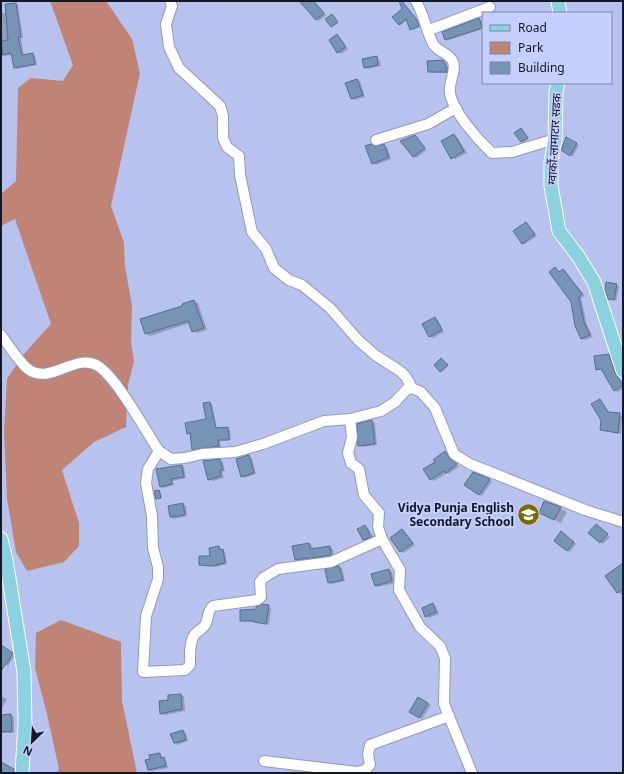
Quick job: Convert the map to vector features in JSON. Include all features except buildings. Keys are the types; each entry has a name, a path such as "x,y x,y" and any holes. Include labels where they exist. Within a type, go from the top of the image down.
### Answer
{"main road":[{"path":"558,1 560,12"},
{"name":"ग्वार्को-लामाटार सडक","path":"558,84 556,92 555,139 551,162 551,186 559,231 578,256 594,282 623,371"},
{"path":"1,539 6,560 24,672 25,697 22,773"}],"street":[{"path":"170,1 172,6 166,24 168,47 179,68 220,106 223,116 222,138 228,147 239,156 240,175 252,232 266,249 274,268 289,280 302,285 330,308 358,340 375,355 403,374 412,388 421,392 435,408 454,454 470,464 584,510 623,522"},
{"path":"416,1 423,14 434,45 452,60 454,66 449,92 456,108 462,118 492,153 512,152 555,139"},
{"path":"429,30 490,7"},
{"path":"376,140 428,124 456,108"},
{"path":"1,335 28,369 44,375 80,363 97,365 110,376 159,450 171,459 185,458 202,454 235,452 264,444 324,421 350,419 381,411 395,402 406,389 412,388"},
{"path":"350,419 352,437 348,452 351,463 359,469 364,495 379,513 378,527 382,538 400,570 399,590 420,627 440,646 445,658 444,704 472,773"},
{"path":"159,450 148,470 146,483 158,579 146,616 143,672 186,670 190,665 191,642 194,635 202,630 206,623 209,609 213,606 257,600 261,597 260,582 263,578 278,569 331,562 382,538"},
{"path":"264,762 357,772 365,770 370,765 368,754 370,745 449,716"}],"green space":[{"path":"50,1 106,1 132,39 140,73 111,206 124,243 125,267 132,305 131,342 134,361 128,385 126,427 94,442 62,470 79,523 79,546 64,562 27,571 16,552 7,499 4,431 7,379 22,356 51,324 15,219 1,226 1,194 16,181 18,88 31,78 63,81 73,65"},
{"path":"61,620 121,642 122,701 137,773 57,773 59,769 35,668 36,633"}],"place":[{"name":"Vidya Punja English Secondary School","path":"529,514"}]}
